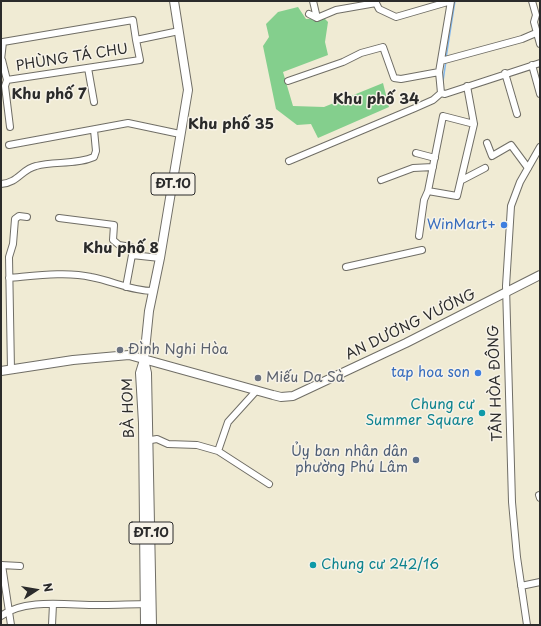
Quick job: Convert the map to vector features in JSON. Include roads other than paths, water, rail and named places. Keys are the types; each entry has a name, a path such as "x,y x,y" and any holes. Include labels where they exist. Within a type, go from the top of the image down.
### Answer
{"main road":[{"name":"ĐT.10","path":"144,360 149,311 160,258 188,90 174,1"},
{"name":"AN DƯƠNG VƯƠNG","path":"1,371 73,360 129,355 281,397 293,396 382,355 540,275"},
{"name":"BÀ HOM","path":"144,360 147,373 146,441 148,604 145,625"},
{"name":"BÀ HOM","path":"148,604 152,625"}],"street":[{"path":"313,1 317,18"},
{"path":"309,14 317,18 354,4 376,2 379,9 396,17 450,1 445,60 439,72 441,93"},
{"path":"532,1 536,14 534,22 536,33 540,44"},
{"name":"PHÙNG TÁ CHU","path":"133,20 140,60 7,80 1,60 3,42 133,20"},
{"name":"PHÙNG TÁ CHU","path":"136,40 179,32"},
{"path":"445,60 522,39 536,33"},
{"path":"288,81 343,62 361,53 383,47 394,78 401,79 439,72"},
{"path":"289,161 433,100 441,93 445,94 505,73 540,63"},
{"path":"532,65 540,94"},
{"path":"88,68 94,102"},
{"path":"505,73 517,114"},
{"path":"7,80 5,86 10,127"},
{"path":"428,191 457,196 474,124 467,86"},
{"path":"419,236 424,200 428,191 443,116 474,124"},
{"path":"9,145 128,123 180,134"},
{"path":"1,184 6,184 20,177 26,169 35,166 86,161 94,157 96,151 94,130"},
{"path":"487,143 492,156 511,145 528,168"},
{"name":"TÂN HÒA ĐÔNG","path":"527,625 521,586 512,502 506,292 511,206 515,194 540,147"},
{"path":"416,153 435,158"},
{"path":"380,180 413,168 433,167"},
{"path":"462,180 485,168"},
{"path":"11,370 9,257 13,244 15,218 19,216 26,216"},
{"path":"59,218 114,225 113,240 119,245 131,247 132,255 126,287"},
{"path":"346,267 422,250"},
{"path":"132,255 160,258"},
{"path":"9,278 51,274 90,276 126,287 154,291"},
{"path":"218,451 228,422 257,390"},
{"path":"146,441 157,439 168,444 197,445 218,451 269,484"},
{"path":"11,625 10,610 1,565 20,566"},
{"path":"521,586 540,582"},
{"path":"52,625 53,604"},
{"path":"1,616 10,610 53,604 148,604"}],"waterway":[{"path":"446,58 455,1"},
{"path":"443,81 446,61"}],"place":[{"name":"WinMart+","path":"504,225"},
{"name":"Đình Nghi Hòa","path":"120,350"},
{"name":"tap hoa son","path":"478,373"},
{"name":"Miếu Da Sà","path":"258,378"},
{"name":"Chung cư Summer Square","path":"482,413"},
{"name":"Ủy ban nhân dân phường Phú Lâm","path":"416,460"},
{"name":"Chung cư 242/16","path":"313,565"}],"district":[{"name":"Khu phố 7","path":"49,95"},
{"name":"Khu phố 34","path":"376,100"},
{"name":"Khu phố 35","path":"231,125"},
{"name":"Khu phố 8","path":"121,249"}]}
